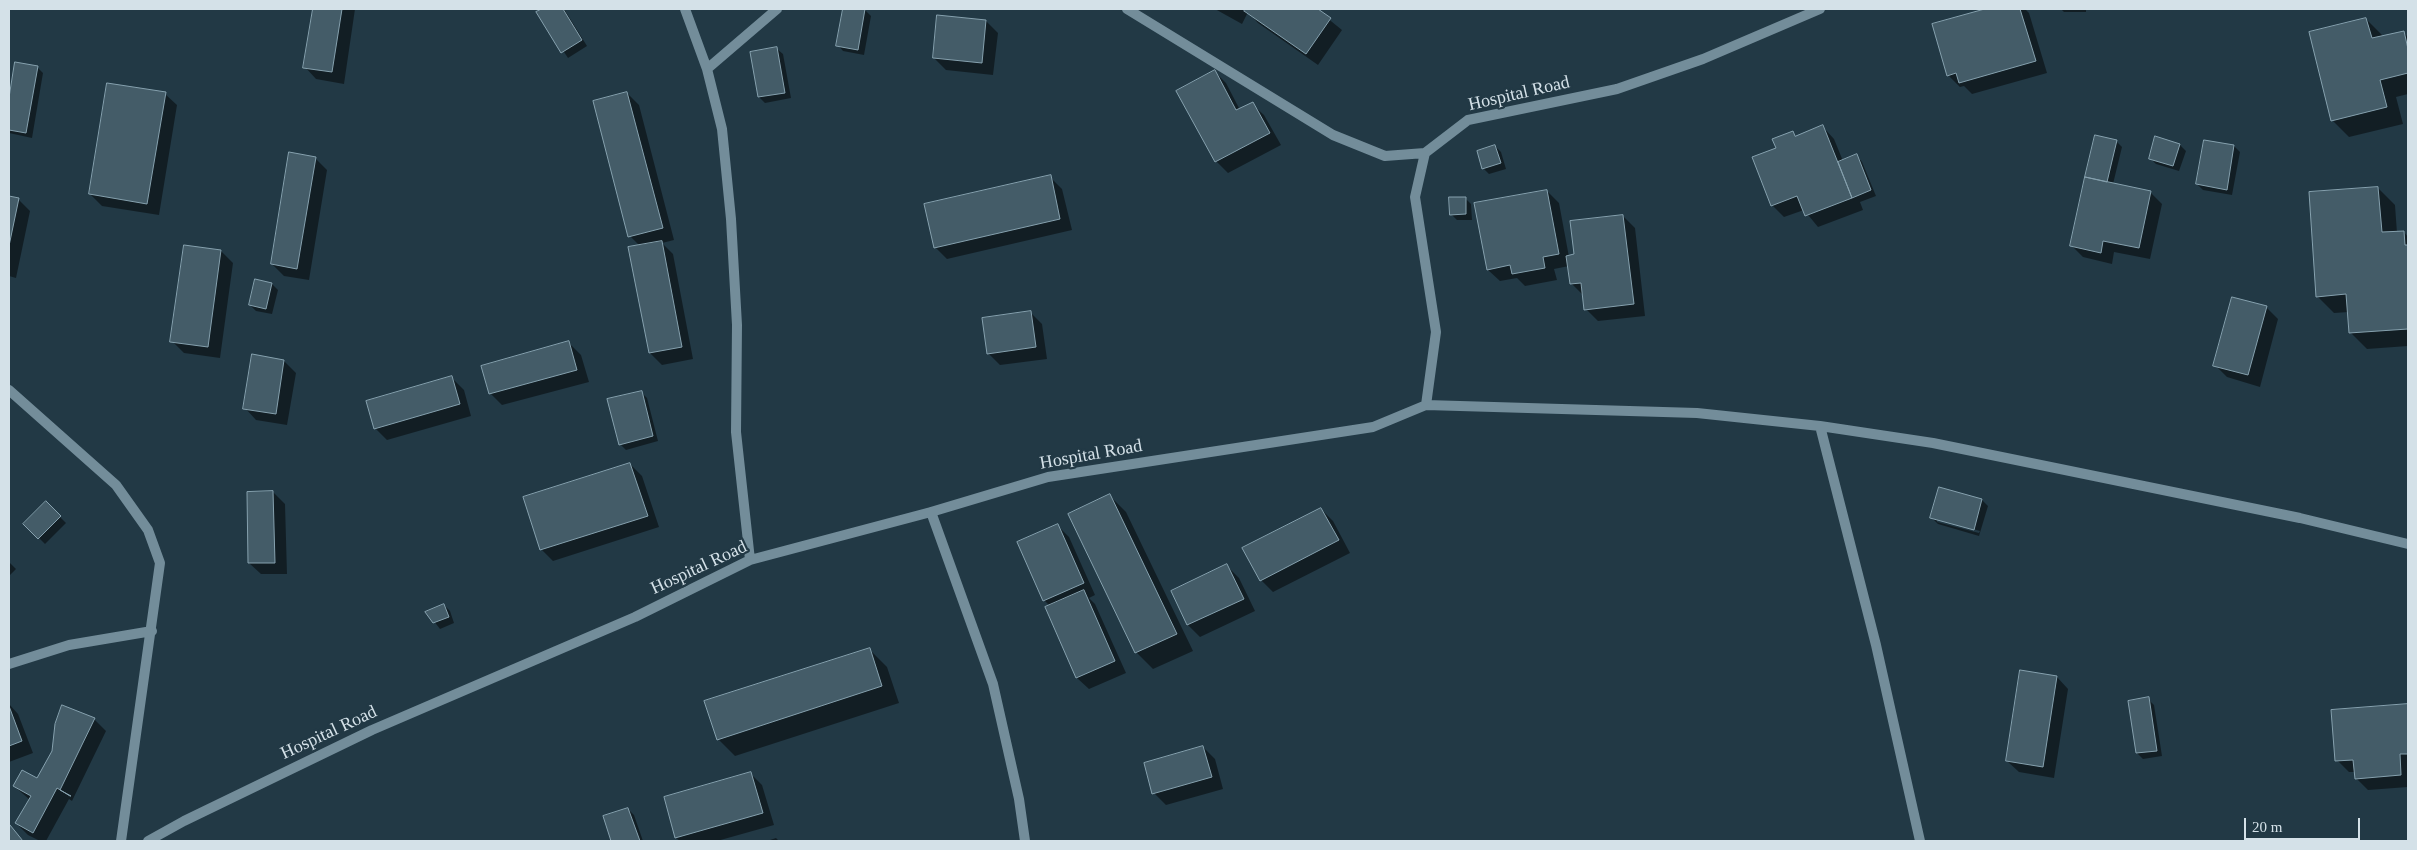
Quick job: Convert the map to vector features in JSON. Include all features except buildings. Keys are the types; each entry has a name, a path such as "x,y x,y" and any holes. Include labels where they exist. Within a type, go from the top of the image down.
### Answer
{"street":[{"path":"685,9 707,69 722,129 731,219 737,325 736,432 750,560"},
{"path":"707,69 777,9"},
{"path":"1127,9 1334,135 1385,156 1425,153 1415,197 1436,332 1426,405 1698,413 1820,426 1933,443 2300,518 2408,544"},
{"name":"Hospital Road","path":"1425,153 1468,120 1617,89 1703,59 1820,9"},
{"path":"9,390 116,485 148,530 160,563 152,631 121,841"},
{"name":"Hospital Road","path":"148,841 184,821 372,730 635,617 750,560 932,512 1048,476 1373,427 1426,405"},
{"path":"1820,426 1876,644 1920,841"},
{"path":"932,512 993,684 1019,799 1025,841"},
{"path":"9,664 69,645 152,631"}]}
